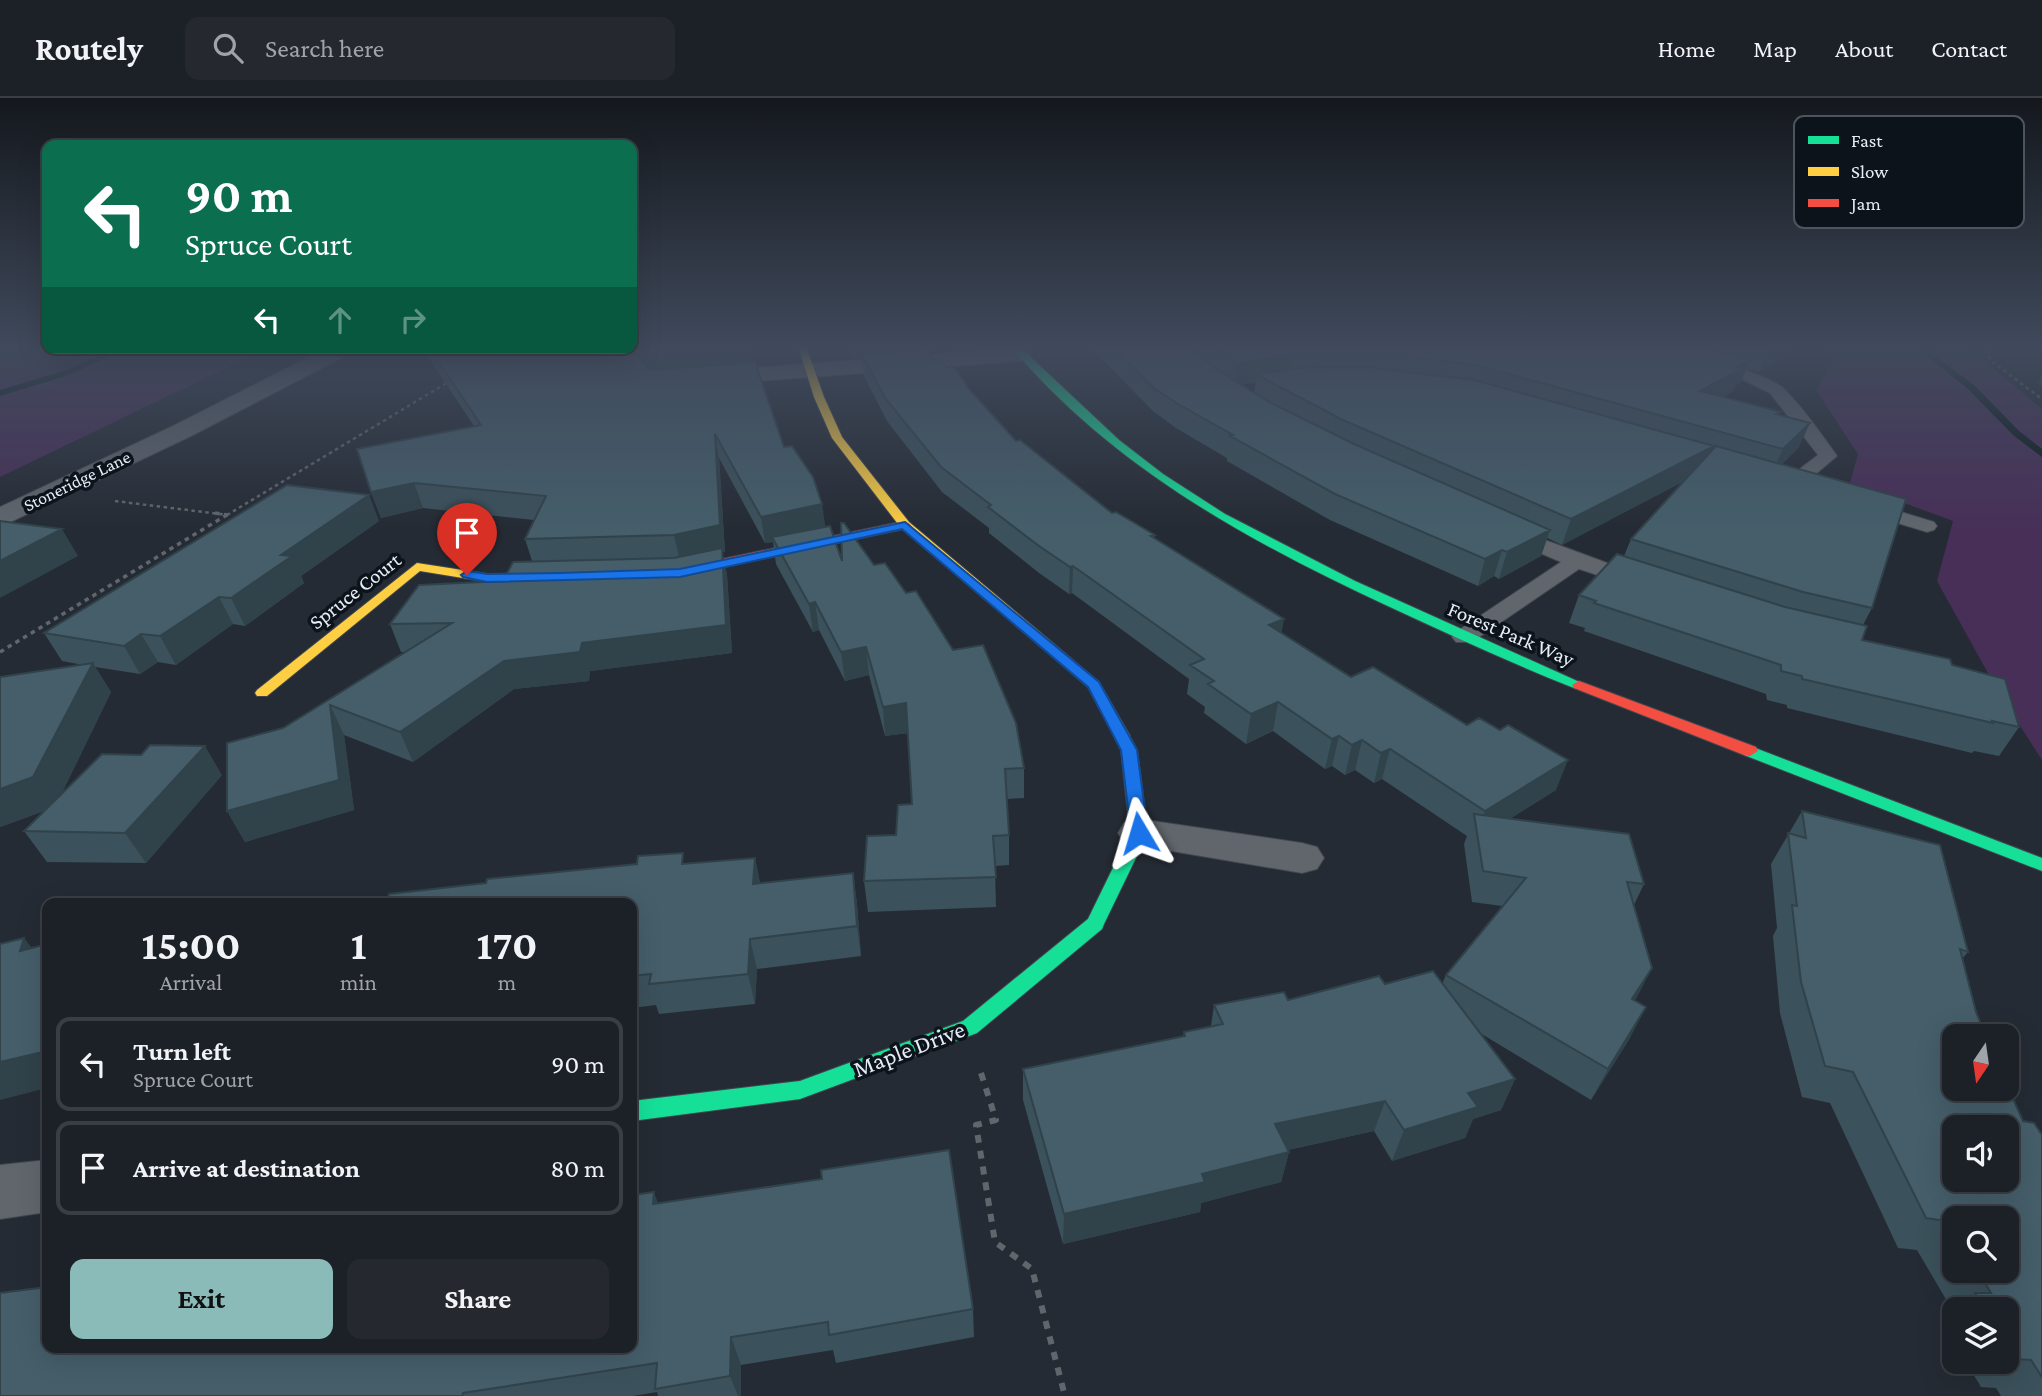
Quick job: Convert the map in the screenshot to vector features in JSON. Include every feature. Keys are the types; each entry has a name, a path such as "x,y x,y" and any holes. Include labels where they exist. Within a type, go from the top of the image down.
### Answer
{"street":[{"name":"Stoneridge Lane","path":"0,518 224,410"},
{"path":"824,410 837,438 905,525 1094,685 1129,750 1139,833 1302,858"},
{"name":"Forest Park Way","path":"1077,410 1130,455 1179,489 1278,550 1464,637 1579,685 2042,865"},
{"path":"656,574 680,573 905,525"},
{"name":"Spruce Court","path":"262,693 417,567 487,578 571,577"},
{"name":"Maple Drive","path":"637,1110 800,1090 970,1027 1095,923 1139,833"},
{"path":"0,1192 42,1187"}],"lane":[{"path":"1791,410 1828,456 1784,483 1815,493"},
{"path":"1840,500 1927,526"},
{"path":"1489,524 1577,561 1663,591"},
{"path":"1464,637 1577,561"}],"path":[{"path":"0,652 402,410"},
{"path":"50,493 228,515"},
{"path":"981,1073 996,1120 976,1125 995,1242 1032,1269 1065,1396"}],"shaded area":[{"path":"0,410 140,410 0,477"},
{"path":"1829,410 2042,410 2042,760 1999,693 1937,581 1953,521 1850,483 1858,454"}],"building":[{"path":"471,410 771,410 784,447 792,446 813,477 822,504 761,517 715,434 720,525 674,535 525,539 546,496 414,483 371,492 357,449 481,425"},
{"path":"894,410 988,410 1016,441 1020,440 1112,513 1116,512 1155,535 1151,536 1284,619 1269,625 1351,677 1373,667 1467,725 1479,718 1500,730 1508,725 1568,760 1485,811 1390,749 1381,753 1362,740 1352,745 1339,736 1332,739 1278,702 1251,714 1208,684 1214,681 1190,665 1204,659 1073,566 1070,567 1039,546 941,467"},
{"path":"1188,410 1284,410 1354,444 1550,530 1507,552 1502,550 1485,559 1335,494 1230,436 1233,435"},
{"path":"1323,410 1582,410 1714,446 1571,519"},
{"path":"1639,410 1772,410 1781,412 1776,414 1810,423 1783,449"},
{"path":"1716,446 1906,499 1872,608 1803,592 1631,539"},
{"path":"287,485 369,495 281,555 292,556 231,598 219,597 160,636 141,634 124,646 44,633"},
{"path":"0,521 62,529 0,561"},
{"path":"841,523 844,523 874,565 885,563 906,593 916,591 953,650 983,645 1016,723 1024,768 1005,769 1009,835 993,836 996,877 864,881 867,836 896,835 898,805 912,804 906,703 883,707 866,647 841,652 815,602 809,604 772,537 830,526 842,561"},
{"path":"722,548 726,625 582,643 580,652 504,661 400,732 330,705 339,780 227,811 227,743 283,728 452,623 390,624 419,585 503,581 513,562 674,558"},
{"path":"1617,554 1785,607 1867,626 1862,640 1950,659 1952,665 2005,679 2019,727 1802,679 1802,676 1781,671 1781,665 1594,603 1596,601 1579,595"},
{"path":"93,663 33,777 0,789 0,677"},
{"path":"150,745 205,746 125,833 24,831 102,754 141,755"},
{"path":"1802,811 1940,845 1968,952 1960,949 1981,1024 1942,1024 1942,1101 2014,1101 2023,1121 2034,1123 2042,1135 2042,1377 2031,1360 2019,1359 2019,1297 1978,1297 1975,1293 1991,1293 1985,1283 2019,1283 2019,1206 1942,1206 1942,1220 1926,1218 1853,1072 1825,1066 1801,982 1792,905 1797,906 1788,833 1806,838"},
{"path":"1474,814 1629,834 1644,884 1627,882 1652,968 1632,999 1646,1007 1608,1069 1446,975 1526,878 1483,871"},
{"path":"683,853 682,864 755,858 753,884 853,873 857,926 750,939 748,974 649,984 651,974 637,975 637,898 388,898 389,894 486,883 487,879 637,864 638,856"},
{"path":"24,938 20,951 42,945 42,1052 0,1062 0,944"},
{"path":"1433,971 1515,1079 1468,1093 1478,1107 1404,1130 1385,1101 1275,1124 1289,1152 1202,1174 1205,1182 1064,1214 1023,1069 1185,1036 1184,1032 1223,1024 1214,1005 1284,992 1288,1000 1379,976 1385,984"},
{"path":"949,1150 973,1309 829,1335 828,1322 731,1337 730,1376 655,1389 657,1363 463,1393 462,1396 0,1396 0,1293 42,1288 42,1353 637,1353 637,1194 654,1192 653,1204 822,1179 821,1170"}],"waterway":[{"path":"1993,410 2042,454"}],"traffic: fast":[{"path":"1078,410 1159,477 1221,516 1350,584 1480,644 1579,685"},
{"path":"469,575 487,578 558,577"},
{"path":"637,1110 800,1090 970,1027 1095,924 1139,833 1129,750 1122,736"},
{"path":"1750,751 2042,865"}],"traffic: slow":[{"path":"825,410 837,438 905,525 1094,685 1122,736"},
{"path":"262,693 417,567 469,575"}],"traffic: jam":[{"path":"674,573 905,525"},
{"path":"1579,685 1750,751"}],"route":[{"path":"467,575 487,578 680,573 905,525 1094,685 1129,750 1139,833"}]}
